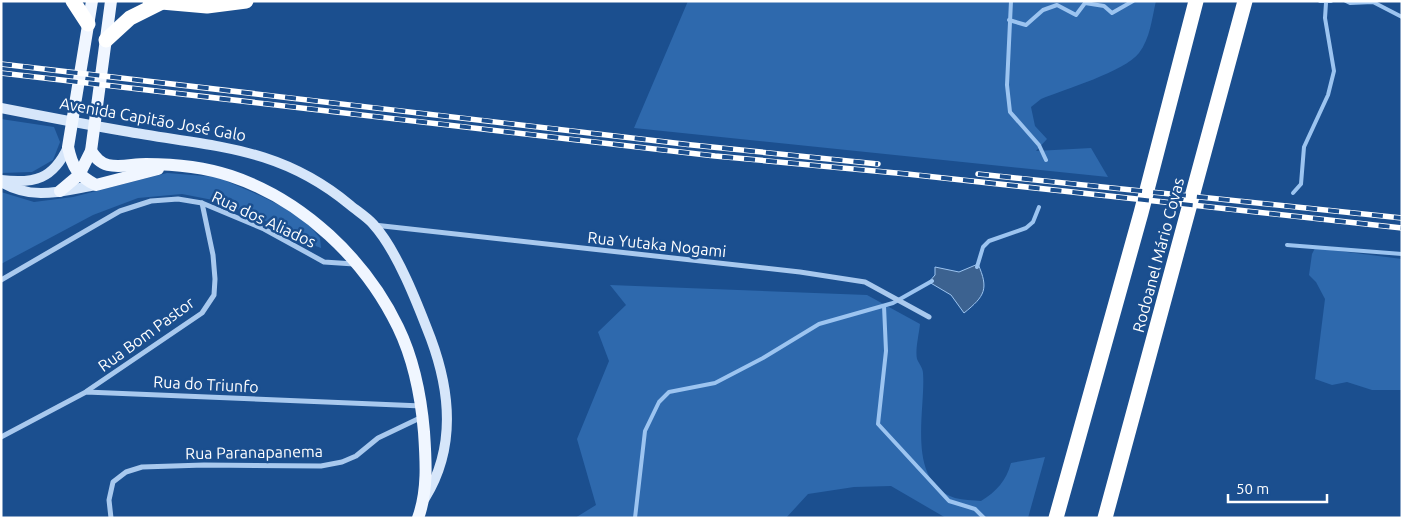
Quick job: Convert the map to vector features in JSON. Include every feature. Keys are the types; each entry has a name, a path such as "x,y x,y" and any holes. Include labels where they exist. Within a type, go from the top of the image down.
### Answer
{"highway":[{"path":"73,1 88,24"},
{"path":"207,6 222,1"},
{"path":"106,40 130,18 155,2 207,6 246,1"},
{"name":"Rodoanel Mário Covas","path":"1056,518 1196,1"},
{"name":"Rodoanel Mário Covas","path":"1105,518 1245,1"}],"main road":[{"path":"92,1 68,144 73,168 79,175 96,185 176,166"},
{"path":"60,191 79,175 92,145 111,1"},
{"path":"92,145 101,162 108,165 176,166"},
{"name":"Avenida Capitão José Galo","path":"176,166 201,168 231,176 282,200 307,215 356,264 382,299 398,327 413,368 422,411 425,498 418,518"}],"street":[{"name":"Avenida Capitão José Galo","path":"1,108 124,132 209,143 244,151 293,168 325,184 373,224 413,293 434,348 444,390 449,431 445,453 437,478 425,498"},
{"path":"1,181 25,181 49,175 57,168 68,144"},
{"path":"1,181 24,193 60,191 96,185"},
{"name":"Rua dos Aliados","path":"1,280 120,211 151,201 178,199 202,204 264,229 324,262 356,264"},
{"name":"Rua Bom Pastor","path":"86,392 202,313 214,295 213,255 202,204"},
{"name":"Rua Yutaka Nogami","path":"373,224 800,272 865,282 891,294 929,317"},
{"path":"1,437 86,392"},
{"name":"Rua do Triunfo","path":"86,392 422,411"},
{"name":"Rua Paranapanema","path":"111,518 110,500 113,482 126,472 142,467 195,465 321,466 356,456 378,438 422,411"}],"shaded area":[{"path":"688,1 1156,1 1146,41 1139,53 1131,60 1108,73 1041,99 1031,107 1035,126 1047,139 1036,151 1091,148 1108,177 634,128"},
{"path":"1,119 54,127 60,142 53,160 32,172 1,173"},
{"path":"167,173 217,177 261,196 301,216 320,238 321,248 300,240 280,227 218,201 182,194 138,198 93,215 1,264 1,192 34,202 73,197"},
{"path":"1315,248 1402,259 1402,390 1372,390 1347,382 1332,385 1315,379 1325,299 1316,282 1309,275 1312,254"},
{"path":"978,264 983,280 983,292 977,302 964,313 951,295 929,282 935,275 935,267 959,272"},
{"path":"610,285 867,295 920,324 917,359 923,373 921,443 929,476 939,489 955,498 981,501 1000,485 1011,463 1045,457 1028,518 946,518 891,486 854,487 808,494 786,518 575,518 596,505 577,439 609,361 598,332 626,305"}],"waterway":[{"path":"1011,1 1007,85 1010,112 1039,145 1046,160"},
{"path":"1009,20 1026,25 1043,10 1057,5 1076,15 1085,3 1104,6 1112,13 1133,1"},
{"path":"1320,1 1331,1"},
{"path":"1346,1 1350,3 1373,2 1402,17"},
{"path":"1293,193 1301,184 1304,147 1328,95 1334,71 1325,18 1326,3"},
{"path":"977,267 983,247 989,241 1026,228 1033,222 1039,207"},
{"path":"1287,245 1402,254"},
{"path":"635,518 645,431 659,402 669,392 715,383 763,358 819,324 893,303 932,281"},
{"path":"884,306 886,351 878,424 949,501 975,509 984,518"}],"railway":[{"path":"1,64 692,145 878,164"},
{"path":"1,73 715,156 907,174 1402,228"},
{"path":"978,174 1402,218"}]}
